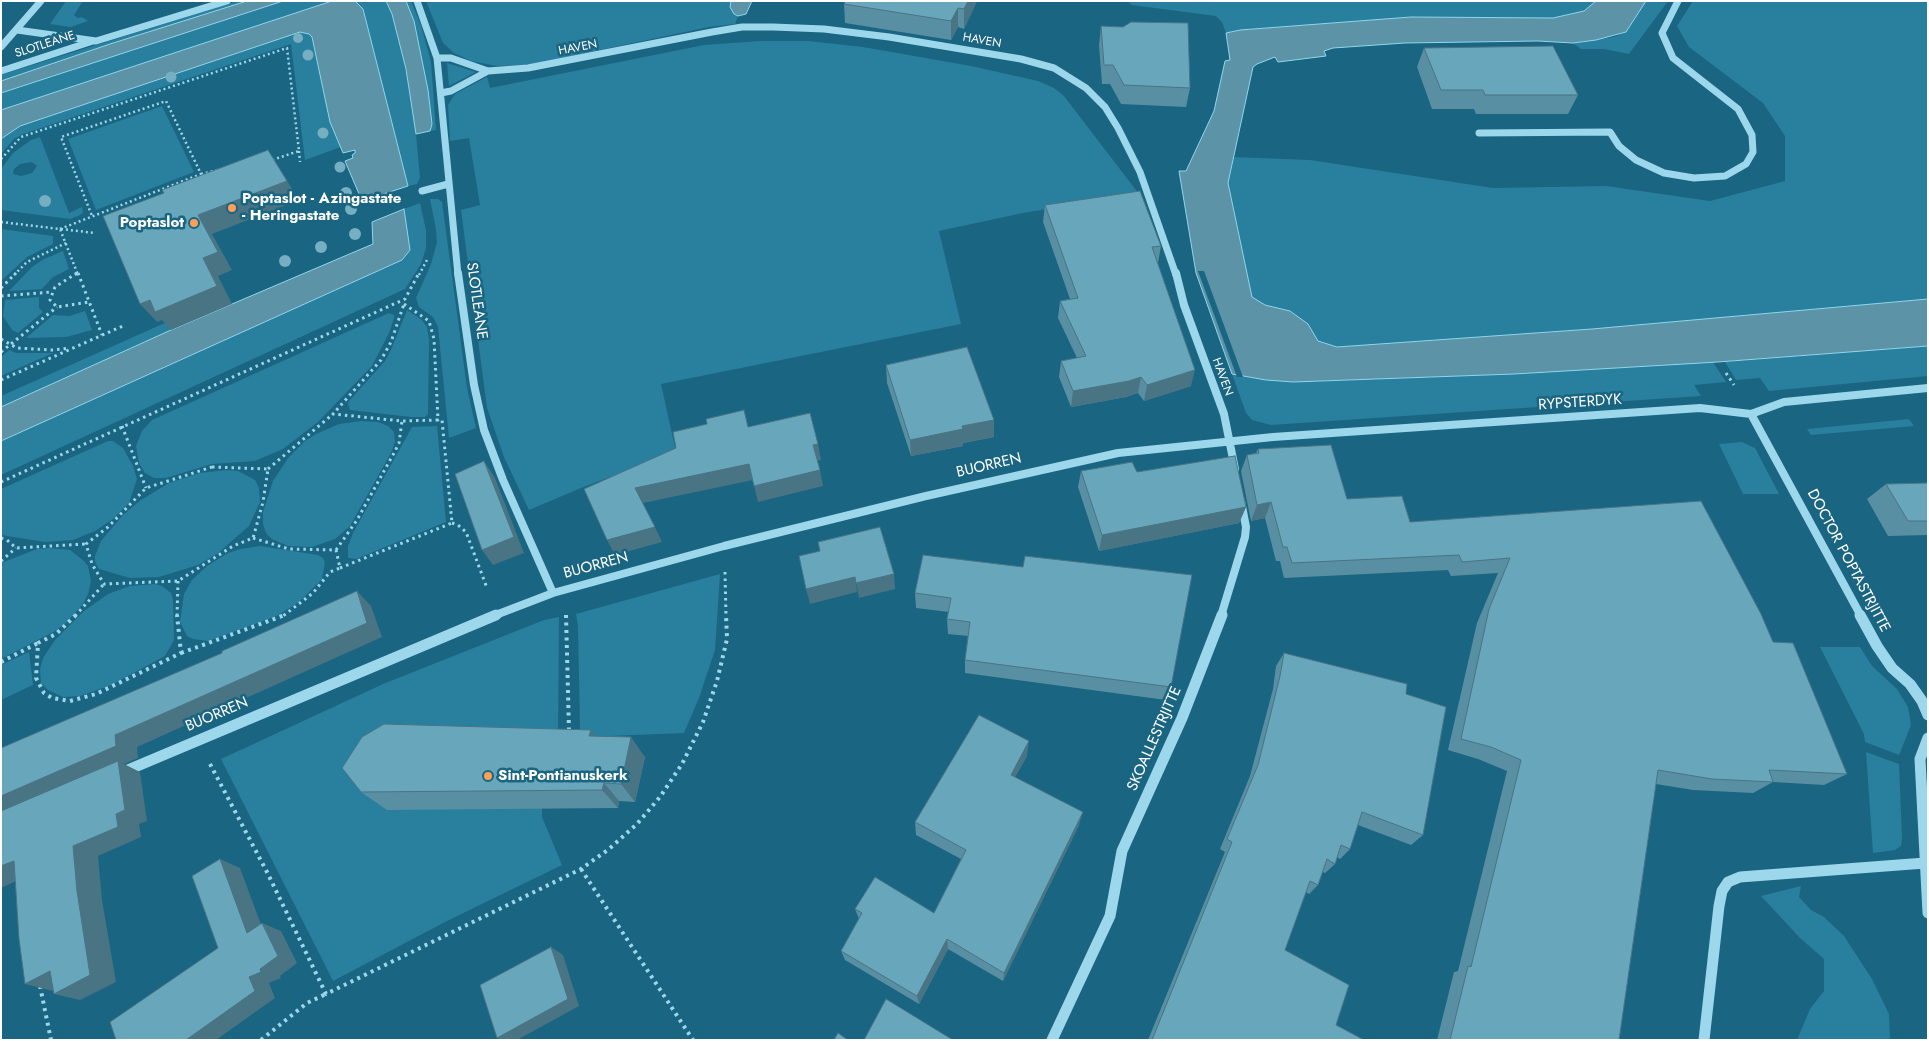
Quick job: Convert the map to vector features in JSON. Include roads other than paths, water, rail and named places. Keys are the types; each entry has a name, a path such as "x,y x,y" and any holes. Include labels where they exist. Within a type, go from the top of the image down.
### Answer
{"street":[{"path":"1,47 41,1"},
{"name":"SLOTLEANE","path":"1,71 227,1"},
{"name":"SLOTLEANE","path":"417,1 437,58 448,184 462,301 474,385 484,430 503,480 553,593"},
{"path":"1479,133 1610,132 1619,146 1636,160 1664,173 1694,178 1725,176 1746,164 1753,152 1752,135 1738,109 1673,58 1662,33 1678,1"},
{"name":"HAVEN","path":"441,94 488,71 528,68 727,30 773,27 824,29 889,37 1012,57 1054,68 1079,83 1105,107 1140,172 1171,256 1184,305 1224,414 1230,442"},
{"name":"SLOTLEANE","path":"17,30 96,41"},
{"name":"HAVEN","path":"437,58 451,58 488,71"},
{"path":"422,191 448,184"},
{"name":"RYPSTERDYK","path":"1230,442 1700,408 1751,414 1784,402 1928,388"},
{"name":"DOCTOR POPTASTRJITTE","path":"1751,414 1876,646 1892,668 1910,684 1922,701 1928,715"},
{"path":"1230,442 1236,475"},
{"name":"BUORREN","path":"109,778 496,615 553,593 724,546 926,496 1118,453 1230,442"},
{"name":"SKOALLESTRJITTE","path":"1052,1040 1110,916 1122,851 1182,718 1218,628 1245,537 1246,527 1239,491"},
{"path":"1928,738 1920,759 1928,913"},
{"path":"1704,1040 1719,906 1722,890 1728,882 1740,877 1925,863"}],"place":[{"name":"Poptaslot - Azingastate - Heringastate","path":"232,208"},
{"name":"Poptaslot","path":"194,223"},
{"name":"Sint-Pontianuskerk","path":"488,776"}]}
